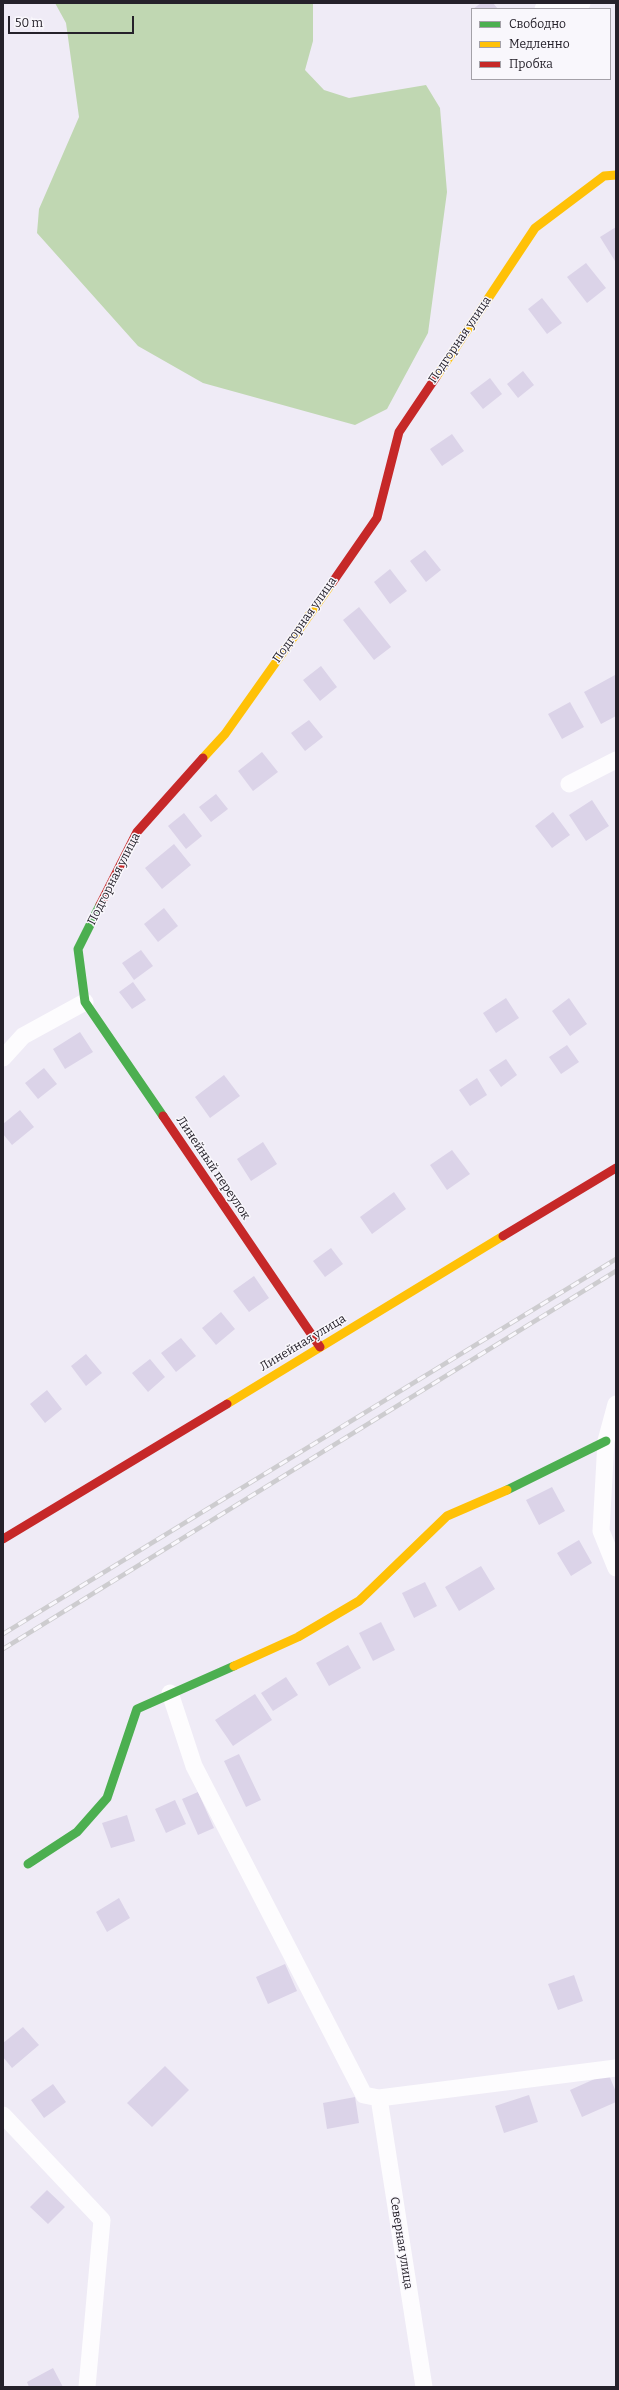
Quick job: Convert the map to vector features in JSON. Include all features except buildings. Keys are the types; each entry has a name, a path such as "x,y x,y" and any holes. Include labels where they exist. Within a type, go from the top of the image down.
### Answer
{"street":[{"path":"550,8 582,3"},
{"name":"Подгорная улица","path":"85,1002 78,949 137,832 225,734 377,518 399,432 535,228 604,176 616,175"},
{"path":"569,784 616,760"},
{"path":"3,1058 23,1036 85,1002"},
{"name":"Линейный переулок","path":"85,1002 320,1348"},
{"name":"Линейная улица","path":"3,1539 616,1168"},
{"path":"616,1404 606,1440 601,1530 616,1568"},
{"path":"28,1864 77,1832 107,1798 137,1709 298,1637 359,1601 447,1516 537,1477 606,1440"},
{"path":"170,1693 194,1766 364,2095 379,2098 616,2068"},
{"name":"Северная улица","path":"379,2098 424,2387"},
{"path":"3,2115 102,2220 87,2387"}],"green space":[{"path":"55,3 313,3 313,41 305,70 324,90 349,98 426,85 440,108 447,192 428,333 387,409 355,425 203,383 138,346 37,233 39,209 79,117 66,23"}],"railway":[{"path":"3,1634 616,1259"},
{"path":"3,1649 616,1271"}],"traffic: fast":[{"path":"100,905 78,949 85,1002 163,1116"},
{"path":"507,1490 606,1441"},
{"path":"28,1864 77,1832 107,1798 137,1709 234,1666"}],"traffic: slow":[{"path":"436,377 535,228 604,176 616,175"},
{"path":"203,758 225,734 332,583"},
{"path":"227,1404 503,1236"},
{"path":"234,1666 298,1637 359,1601 447,1516 507,1490"}],"traffic: jam":[{"path":"332,583 377,518 399,432 436,377"},
{"path":"100,905 137,832 203,758"},
{"path":"163,1116 320,1347"},
{"path":"503,1236 616,1168"},
{"path":"3,1539 227,1404"}]}
